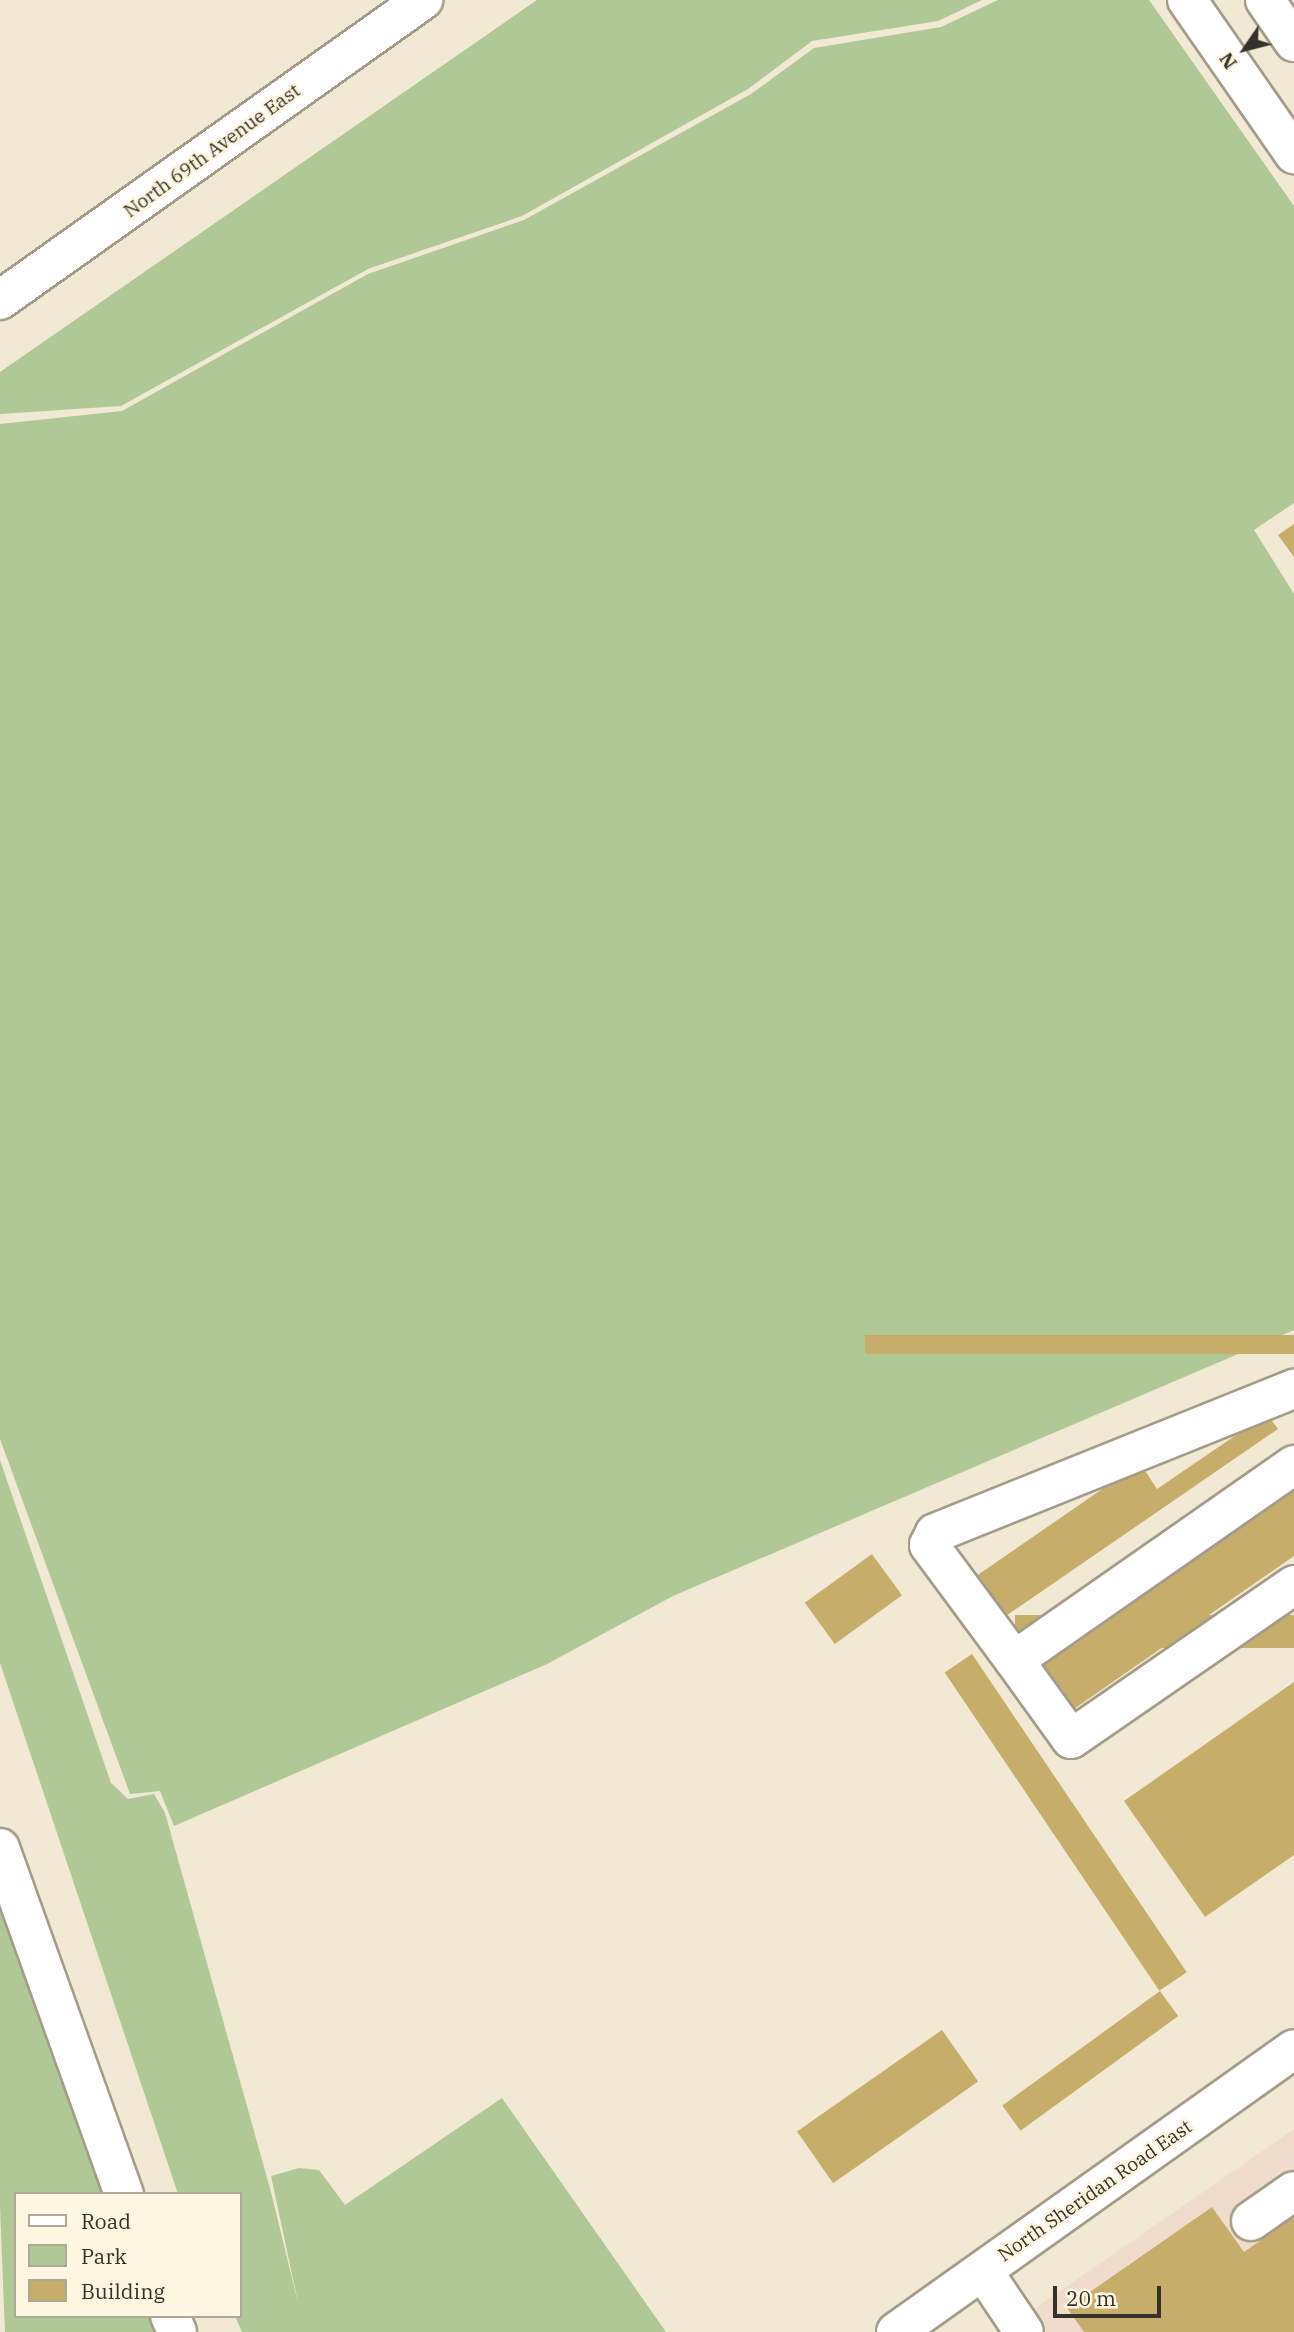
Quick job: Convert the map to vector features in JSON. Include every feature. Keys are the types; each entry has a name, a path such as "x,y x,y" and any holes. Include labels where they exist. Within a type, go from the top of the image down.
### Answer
{"main road":[{"name":"North 69th Avenue East","path":"0,300 423,0"},
{"path":"1187,0 1294,154"},
{"path":"1265,0 1294,42"},
{"path":"1294,1389 935,1533 929,1545 1071,1739 1294,1584"},
{"path":"1014,1660 1294,1465"},
{"path":"0,1848 123,2192"},
{"name":"North Sheridan Road East","path":"900,2331 1294,2049"},
{"path":"1251,2221 1294,2191"},
{"path":"983,2271 1024,2332"}],"shaded area":[{"path":"1294,2129 1294,2332 1001,2332"}],"green space":[{"path":"537,0 982,0 938,21 812,41 748,89 522,216 368,269 121,406 0,414 0,372"},
{"path":"998,0 1149,0 1294,206 1294,503 1254,530 1294,594 1294,1330 673,1596 547,1664 174,1826 160,1791 130,1794 0,1439 0,424 122,411 368,274 524,220 751,94 814,48 941,27"},
{"path":"0,1460 111,1783 128,1799 154,1794 165,1813 271,2192 299,2307 271,2176 299,2168 319,2170 345,2205 502,2098 666,2332 242,2332 236,2318 242,2318 242,2192 177,2191 0,1663"},
{"path":"0,1894 107,2192 14,2192 14,2318 157,2318 162,2332 5,2332 0,2207"}],"building":[{"path":"1294,524 1294,557 1278,535"},
{"path":"865,1335 1294,1335 1294,1354 865,1354"},
{"path":"1267,1414 1278,1429 997,1622 969,1581 1140,1463 1157,1489"},
{"path":"1294,1474 1294,1556 1071,1711 1032,1656"},
{"path":"872,1554 902,1595 835,1644 805,1603"},
{"path":"1015,1615 1294,1615 1294,1648 1015,1648"},
{"path":"972,1654 1187,1972 1159,1991 945,1672"},
{"path":"1294,1682 1294,1855 1205,1917 1124,1801"},
{"path":"1160,1991 1178,2016 1020,2131 1002,2106"},
{"path":"942,2030 978,2082 833,2183 797,2132"},
{"path":"1212,2207 1244,2252 1294,2217 1294,2332 1084,2332 1067,2308"}]}
